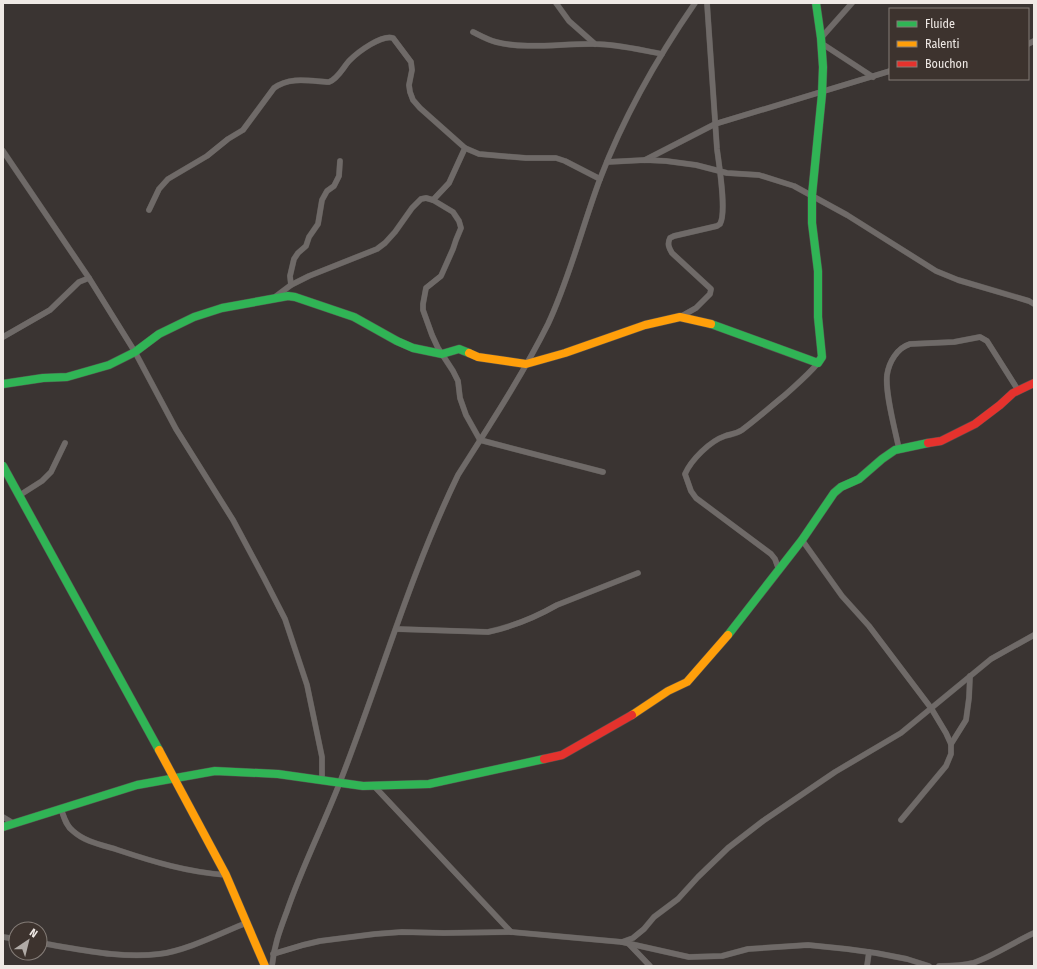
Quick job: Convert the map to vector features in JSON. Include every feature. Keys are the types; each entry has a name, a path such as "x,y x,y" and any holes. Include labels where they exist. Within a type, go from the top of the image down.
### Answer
{"street":[{"path":"556,3 569,21 595,44"},
{"path":"272,966 274,949 303,866 340,783 423,553 451,489 458,475 526,364 548,323 568,276 600,179 620,129 662,54 695,3"},
{"path":"3,384 43,378 67,377 118,361 135,352 159,334 194,317 222,308 250,304 275,297 295,297 341,313 349,314 398,342 442,354 459,349 478,357 526,364 566,353 645,325 680,316 696,308 710,294 711,291 672,253 669,249 669,241 670,238 674,236 720,224 723,215 707,3"},
{"path":"779,570 775,558 771,554 696,498 691,491 686,474 691,465 708,446 714,441 725,436 734,435 771,408 803,380 822,357 818,318 818,271 812,223 812,195 823,67 816,3"},
{"path":"821,41 852,3"},
{"path":"473,32 496,42 562,46 595,44 612,45 662,54"},
{"path":"149,210 159,189 168,179 208,156 228,139 243,130 274,88 280,83 293,80 329,82 334,80 350,60 366,47 386,37 393,38 411,62 412,70 409,85 413,100 465,148 479,154 526,158 556,158 600,179"},
{"path":"821,41 873,77"},
{"path":"645,160 715,124 889,71"},
{"path":"433,200 449,183 465,148"},
{"path":"3,151 89,278 135,352 176,429 233,520 285,619 309,693 322,758 322,780"},
{"path":"607,162 645,160 666,161 727,173 759,175 794,186 853,218 936,271 958,280 1029,301 1034,304"},
{"path":"291,285 290,276 294,259 306,246 309,237 318,224 322,200 327,191 334,186 339,176 340,161"},
{"path":"275,297 291,285 309,276 330,267 369,254 385,243 418,202 426,198 433,200 453,212 462,225 443,273 427,286 423,299 423,310 432,335 458,381 460,398 466,415 480,440 603,472"},
{"path":"3,337 50,310 79,282 89,278"},
{"path":"680,316 707,323 818,363"},
{"path":"899,449 888,394 887,375 895,355 903,346 910,344 954,342 980,338 987,341 1018,390"},
{"path":"3,827 62,810 136,785 215,771 278,774 375,787 430,784 562,755 620,723 668,691 687,682 718,648 802,540 834,493 841,487 859,479 895,450 941,441 975,424 1018,390 1034,383"},
{"path":"20,495 42,481 51,472 65,443"},
{"path":"3,466 175,778 226,875 264,966"},
{"path":"802,540 842,596 868,626 931,708 951,744 951,754 946,766 901,820"},
{"path":"396,629 488,632 497,630 638,573"},
{"path":"625,943 633,938 654,917 678,899 728,848 758,825 835,772 901,733 991,659 1034,635"},
{"path":"951,744 966,720 970,676"},
{"path":"375,787 511,932"},
{"path":"62,810 68,826 87,841 159,864 199,873 226,875"},
{"path":"3,818 13,823"},
{"path":"48,944 108,953 140,955 160,954 202,941 246,923"},
{"path":"273,954 320,941 402,932 511,932 625,943 689,957 722,956 748,949 808,945 869,952 907,959 929,966"},
{"path":"939,966 968,965 1034,933"},
{"path":"625,943 650,966"},
{"path":"867,966 869,952"}],"traffic: fast":[{"path":"711,324 818,363 822,357 818,317 818,271 812,223 812,195 822,94 823,67 816,3"},
{"path":"3,384 43,378 67,377 109,365 135,352 159,334 194,317 222,308 288,296 354,317 397,341 413,348 442,354 459,349 469,353"},
{"path":"728,635 802,540 834,493 841,487 859,479 895,450 928,443"},
{"path":"3,466 159,750"},
{"path":"3,827 137,785 215,771 278,774 363,786 429,784 544,759"}],"traffic: slow":[{"path":"469,353 478,357 526,364 565,353 645,325 680,317 711,324"},
{"path":"632,715 668,691 687,682 728,635"},
{"path":"159,750 226,875 265,966"}],"traffic: jam":[{"path":"928,443 941,441 975,424 1013,393 1034,383"},
{"path":"544,759 562,755 632,715"}]}
